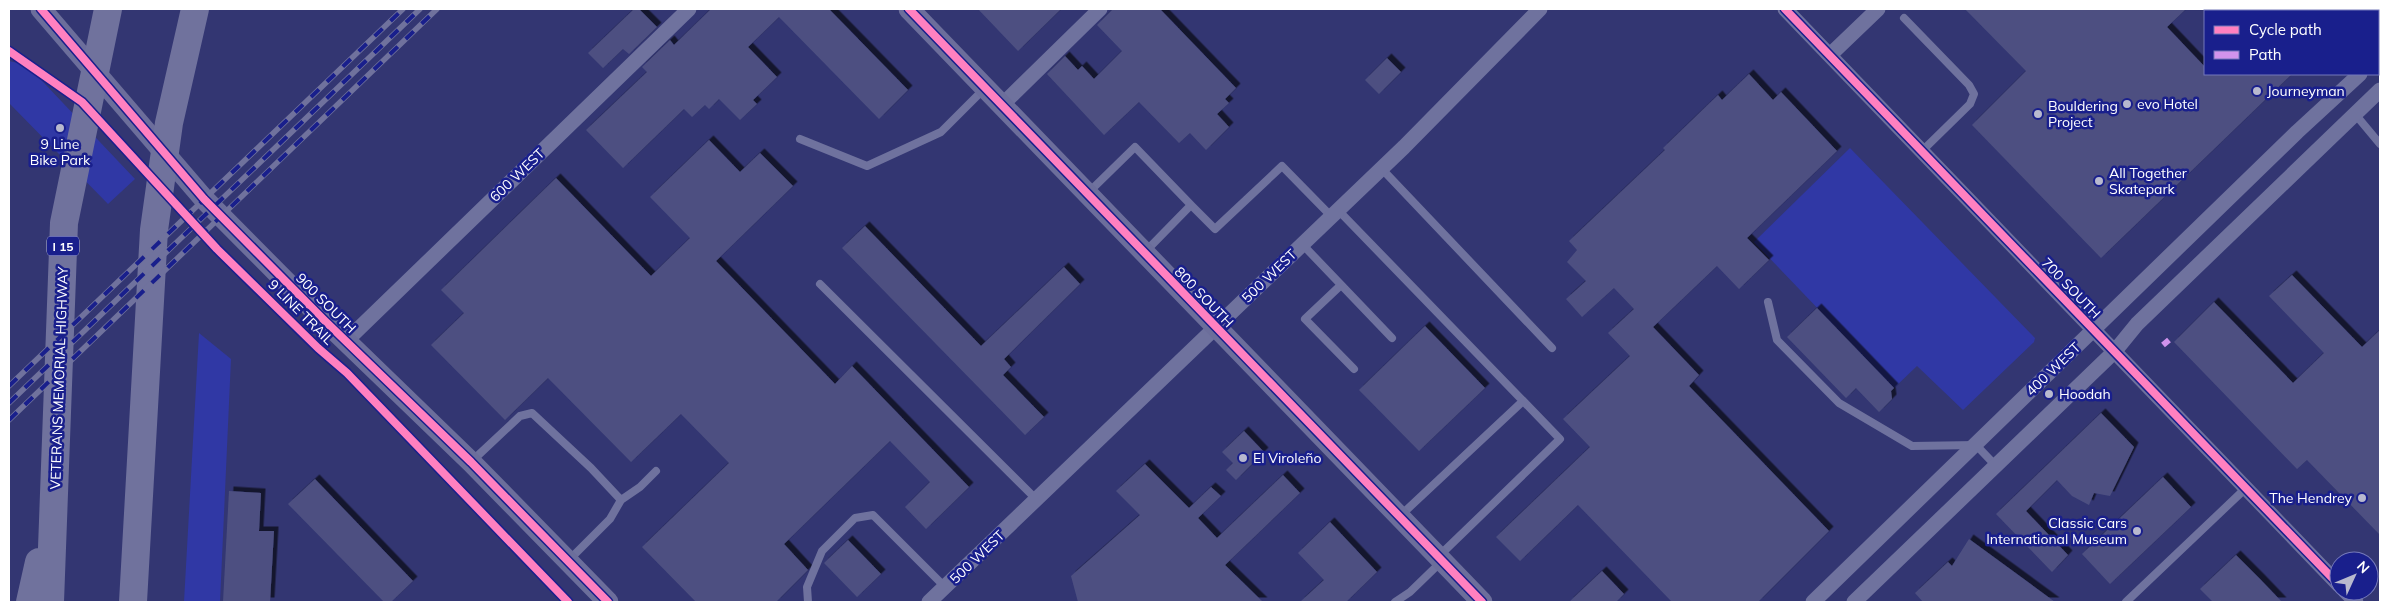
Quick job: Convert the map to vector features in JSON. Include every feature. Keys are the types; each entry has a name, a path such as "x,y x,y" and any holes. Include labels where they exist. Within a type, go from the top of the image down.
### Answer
{"highway":[{"name":"VETERANS MEMORIAL HIGHWAY","path":"50,602 56,487 64,223 108,9"},
{"path":"133,602 154,230 170,123 195,9"},
{"path":"30,602 56,487"}],"street":[{"name":"900 SOUTH","path":"41,9 204,199 346,341 471,462 608,602"},
{"name":"600 WEST","path":"346,341 689,9"},
{"name":"800 SOUTH","path":"909,9 1482,602"},
{"path":"1002,105 1100,9"},
{"name":"500 WEST","path":"929,602 1381,168 1540,9"},
{"name":"700 SOUTH","path":"1785,9 2329,575"},
{"path":"1830,55 1878,9"},
{"name":"400 WEST","path":"1813,602 2359,75"},
{"path":"1854,602 2115,351 2137,324 2380,90"}],"lane":[{"path":"1904,18 1969,84 1974,94 1970,104 1922,151"},
{"path":"800,139 867,166 941,132 985,88"},
{"path":"2355,114 2380,144"},
{"path":"1087,194 1135,147 1215,229 1282,166 1334,213 1560,439 1440,559 1410,592 1395,602"},
{"path":"1381,168 1552,348"},
{"path":"1144,253 1191,205"},
{"path":"1302,244 1392,338"},
{"path":"820,284 1036,500"},
{"path":"1341,285 1305,319 1354,369"},
{"path":"1768,302 1777,340 1839,404 1912,446 1976,445 1996,466"},
{"path":"1399,517 1523,401"},
{"path":"471,462 520,416 532,413 591,468 620,500"},
{"path":"568,561 610,518 620,500 640,487 656,471"},
{"path":"2126,602 2246,488"},
{"path":"808,602 807,587 822,551 855,518 874,515 945,587"}],"shaded area":[{"name":"9 Line Bike Park","path":"9,61 27,65 135,179 108,204 9,103"},
{"path":"1850,148 2035,338 2034,342 1963,410 1917,366 1894,388 1754,242"},
{"path":"199,333 231,359 220,602 184,602"}],"building":[{"path":"634,9 639,9 657,27 629,54 623,49 603,68 588,53"},
{"path":"711,9 829,9 908,90 879,119 779,17 748,47 777,77 753,100 757,104 740,120 719,99 709,109 705,105 692,117 684,109 623,168 586,130 647,72 642,67 670,40 674,45"},
{"path":"978,9 1061,9 1018,51"},
{"path":"1113,9 1160,9 1236,88 1225,99 1229,103 1217,114 1229,127 1206,150 1190,133 1179,143 1139,102 1104,135 1047,74 1065,56 1078,70 1082,66 1094,79 1122,51 1097,25"},
{"path":"1965,9 2186,9 2167,27 2204,66 2204,75 2291,75 2101,258 1972,125 2026,71"},
{"path":"1387,58 1401,72 1379,94 1365,80"},
{"path":"1749,74 1773,100 1781,92 1837,151 1747,238 1769,260 1739,289 1717,266 1653,327 1699,375 1689,386 1829,531 1758,602 1672,602 1578,505 1520,561 1496,537 1590,447 1563,419 1630,356 1608,333 1634,309 1614,288 1582,317 1566,299 1586,281 1567,262 1577,250 1569,241 1665,150 1663,148 1718,95 1722,100"},
{"path":"709,140 740,172 760,153 793,186 716,261 835,384 852,366 969,487 926,529 905,507 930,482 890,441 784,544 808,570 776,602 696,602 642,547 729,463 681,414 631,462 548,378 505,420 431,345 464,313 441,290 556,178 651,276 690,238 650,197"},
{"path":"865,226 981,346 1064,267 1080,284 1004,359 1011,367 1003,375 1044,417 1025,435 842,248"},
{"path":"2292,275 2362,347 2380,330 2380,535 2307,460 2297,469 2174,342 2214,302 2293,383 2324,353 2269,296"},
{"path":"1817,308 1894,388 1891,391 1892,399 1879,412 1856,388 1846,398 1787,337"},
{"path":"1425,326 1485,388 1419,451 1359,390"},
{"path":"2101,413 2134,447 2110,496 2094,493 2089,505 2072,496 2057,480 2026,511 2068,555 2052,572 1996,514"},
{"name":"El Viroleño","path":"1244,431 1264,452 1236,480 1226,470 1233,463 1222,452"},
{"path":"1145,464 1189,508 1211,487 1221,496 1198,518 1217,538 1283,475 1300,493 1225,565 1263,602 1078,602 1071,576 1140,515 1116,491"},
{"name":"Classic Cars International Museum","path":"2163,477 2191,507 2110,584 2082,554"},
{"path":"315,479 413,581 391,602 384,602 288,504"},
{"path":"229,491 261,493 259,531 274,531 270,602 223,602"},
{"path":"1330,522 1377,572 1346,602 1300,602 1324,580 1298,553"},
{"path":"1969,539 2055,602 1923,602 1915,593 1948,562 1952,566"},
{"path":"848,540 881,574 857,597 824,563"},
{"path":"2236,555 2282,602 2213,602 2200,589"},
{"path":"1602,571 1624,594 1616,602 1569,602"}],"railway":[{"path":"9,386 403,9"},
{"path":"9,403 420,9"},
{"path":"9,420 437,9"}],"marked path":[{"path":"2163,345 2169,340"}],"cycle path":[{"name":"9 LINE TRAIL","path":"41,9 204,199 323,319 471,462 608,602"},
{"path":"909,9 1482,602"},
{"path":"1785,9 2329,575"},
{"name":"9 LINE TRAIL","path":"9,51 82,102 217,249 318,348 347,373 568,602"}],"place":[{"name":"Journeyman","path":"2257,91"},
{"name":"evo Hotel","path":"2127,104"},
{"name":"Bouldering Project","path":"2038,114"},
{"name":"9 Line Bike Park","path":"60,128"},
{"name":"All Together Skatepark","path":"2099,181"},
{"name":"Hoodah","path":"2049,394"},
{"name":"El Viroleño","path":"1243,458"},
{"name":"The Hendrey","path":"2362,498"},
{"name":"Classic Cars International Museum","path":"2137,531"}]}
